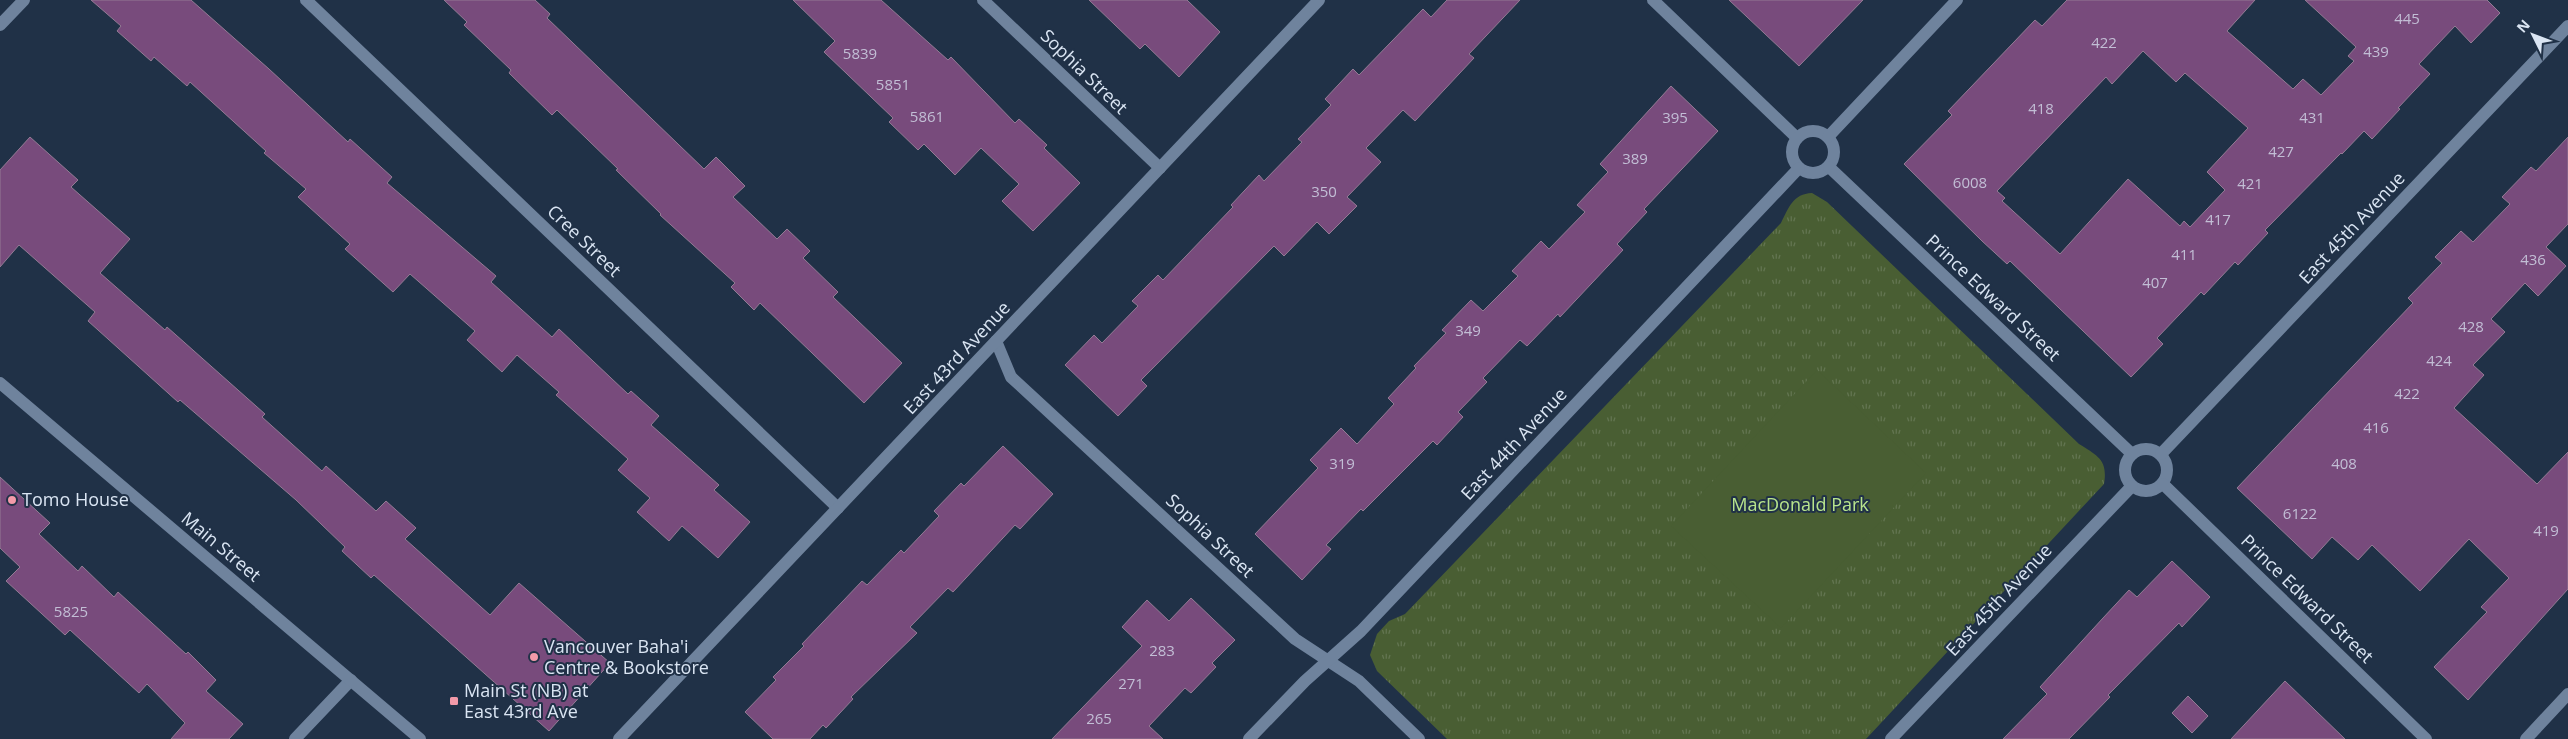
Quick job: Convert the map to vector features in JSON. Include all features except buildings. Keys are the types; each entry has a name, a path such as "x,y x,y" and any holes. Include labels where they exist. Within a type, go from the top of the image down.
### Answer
{"street":[{"path":"0,25 24,0"},
{"name":"Cree Street","path":"306,0 838,508"},
{"name":"Sophia Street","path":"983,0 1160,168"},
{"name":"East 43rd Avenue","path":"619,739 1319,0"},
{"path":"1653,0 1797,138"},
{"path":"1828,137 1957,0"},
{"name":"East 45th Avenue","path":"2161,454 2568,26"},
{"path":"1809,131 1816,131 1828,137 1832,142 1834,155 1829,167 1810,174 1799,168 1792,156 1794,143 1797,138 1809,131"},
{"name":"Prince Edward Street","path":"1829,167 2132,454"},
{"name":"East 44th Avenue","path":"1249,739 1327,660 1361,631 1799,168"},
{"name":"Sophia Street","path":"996,341 1011,377 1296,639 1358,681 1419,739"},
{"name":"Main Street","path":"0,383 420,739"},
{"path":"2150,449 2161,454 2168,466 2166,479 2162,484 2157,489 2144,492 2132,486 2127,480 2125,466 2132,454 2137,451 2150,449"},
{"name":"Prince Edward Street","path":"2162,484 2426,739"},
{"name":"East 45th Avenue","path":"1892,739 2132,486"},
{"path":"295,739 351,680"},
{"path":"2526,739 2568,694"}],"green space":[{"name":"MacDonald Park","path":"1812,193 1827,202 2079,444 2096,456 2103,464 2104,484 1866,739 1447,739 1377,671 1370,655 1377,634 1389,621 1405,614 1781,223 1792,202 1800,196"},
{"path":"1817,370 1926,473 1781,628 1671,526"}],"place":[{"name":"Tomo House","path":"12,500"},
{"name":"Vancouver Baha'i Centre & Bookstore","path":"534,657"},
{"name":"Main St (NB) at East 43rd Ave","path":"454,701"}]}
